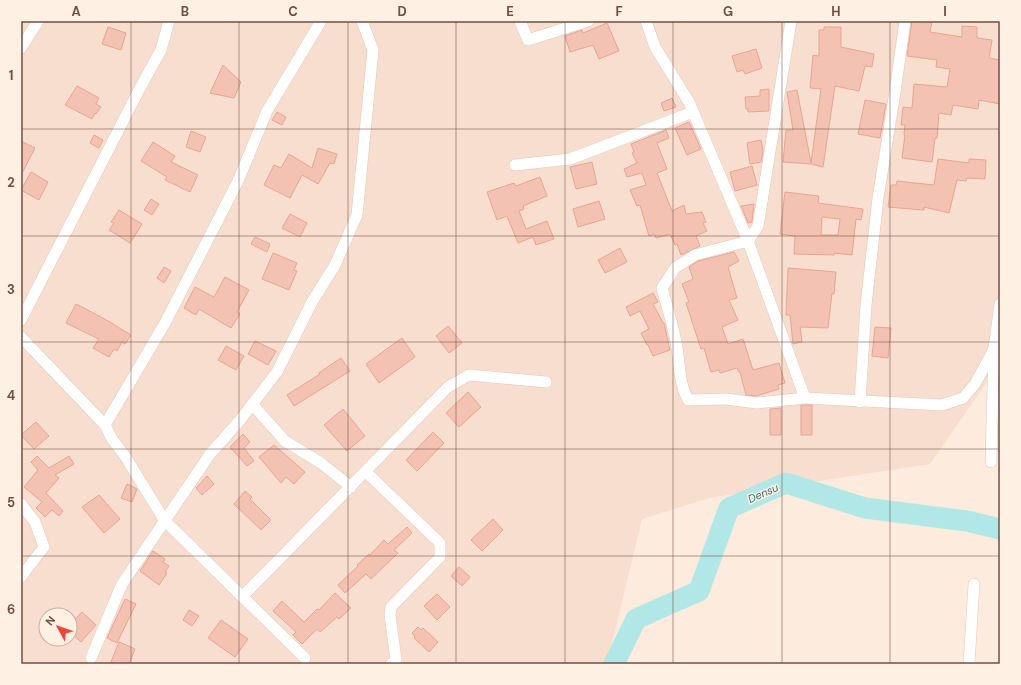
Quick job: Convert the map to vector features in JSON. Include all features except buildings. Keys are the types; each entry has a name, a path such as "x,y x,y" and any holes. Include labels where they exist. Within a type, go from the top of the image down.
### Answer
{"street":[{"path":"21,48 38,21"},
{"path":"21,320 161,50 169,21"},
{"path":"105,425 165,322 238,181 267,111 321,21"},
{"path":"91,658 122,584 210,454 277,372 312,302 335,265 357,215 373,50 362,21"},
{"path":"520,21 528,40 588,21"},
{"path":"646,21 655,47 693,112 748,241 805,398"},
{"path":"791,21 758,226 748,241 696,255 675,268 662,288 677,348 679,370 684,392 688,400 726,399 757,403 805,398 942,406 963,398 975,384 994,349"},
{"path":"860,402 866,305 878,198 905,21"},
{"path":"515,165 570,159 693,112"},
{"path":"991,462 994,349 1000,304"},
{"path":"21,337 105,425 112,439 125,456 165,521 306,658"},
{"path":"242,597 448,387 469,375 546,382"},
{"path":"252,404 285,441 321,463 351,487"},
{"path":"366,472 440,543 440,557 390,607 395,663"},
{"path":"21,504 35,522 44,547 21,577"},
{"path":"969,664 974,584"}],"shaded area":[{"path":"21,21 1000,21 1000,351 998,366 930,464 709,498 642,519 607,664 21,664"}],"waterway":[{"name":"Densu","path":"614,664 636,619 699,591 729,508 786,483 865,508 967,521 1000,529"}]}
